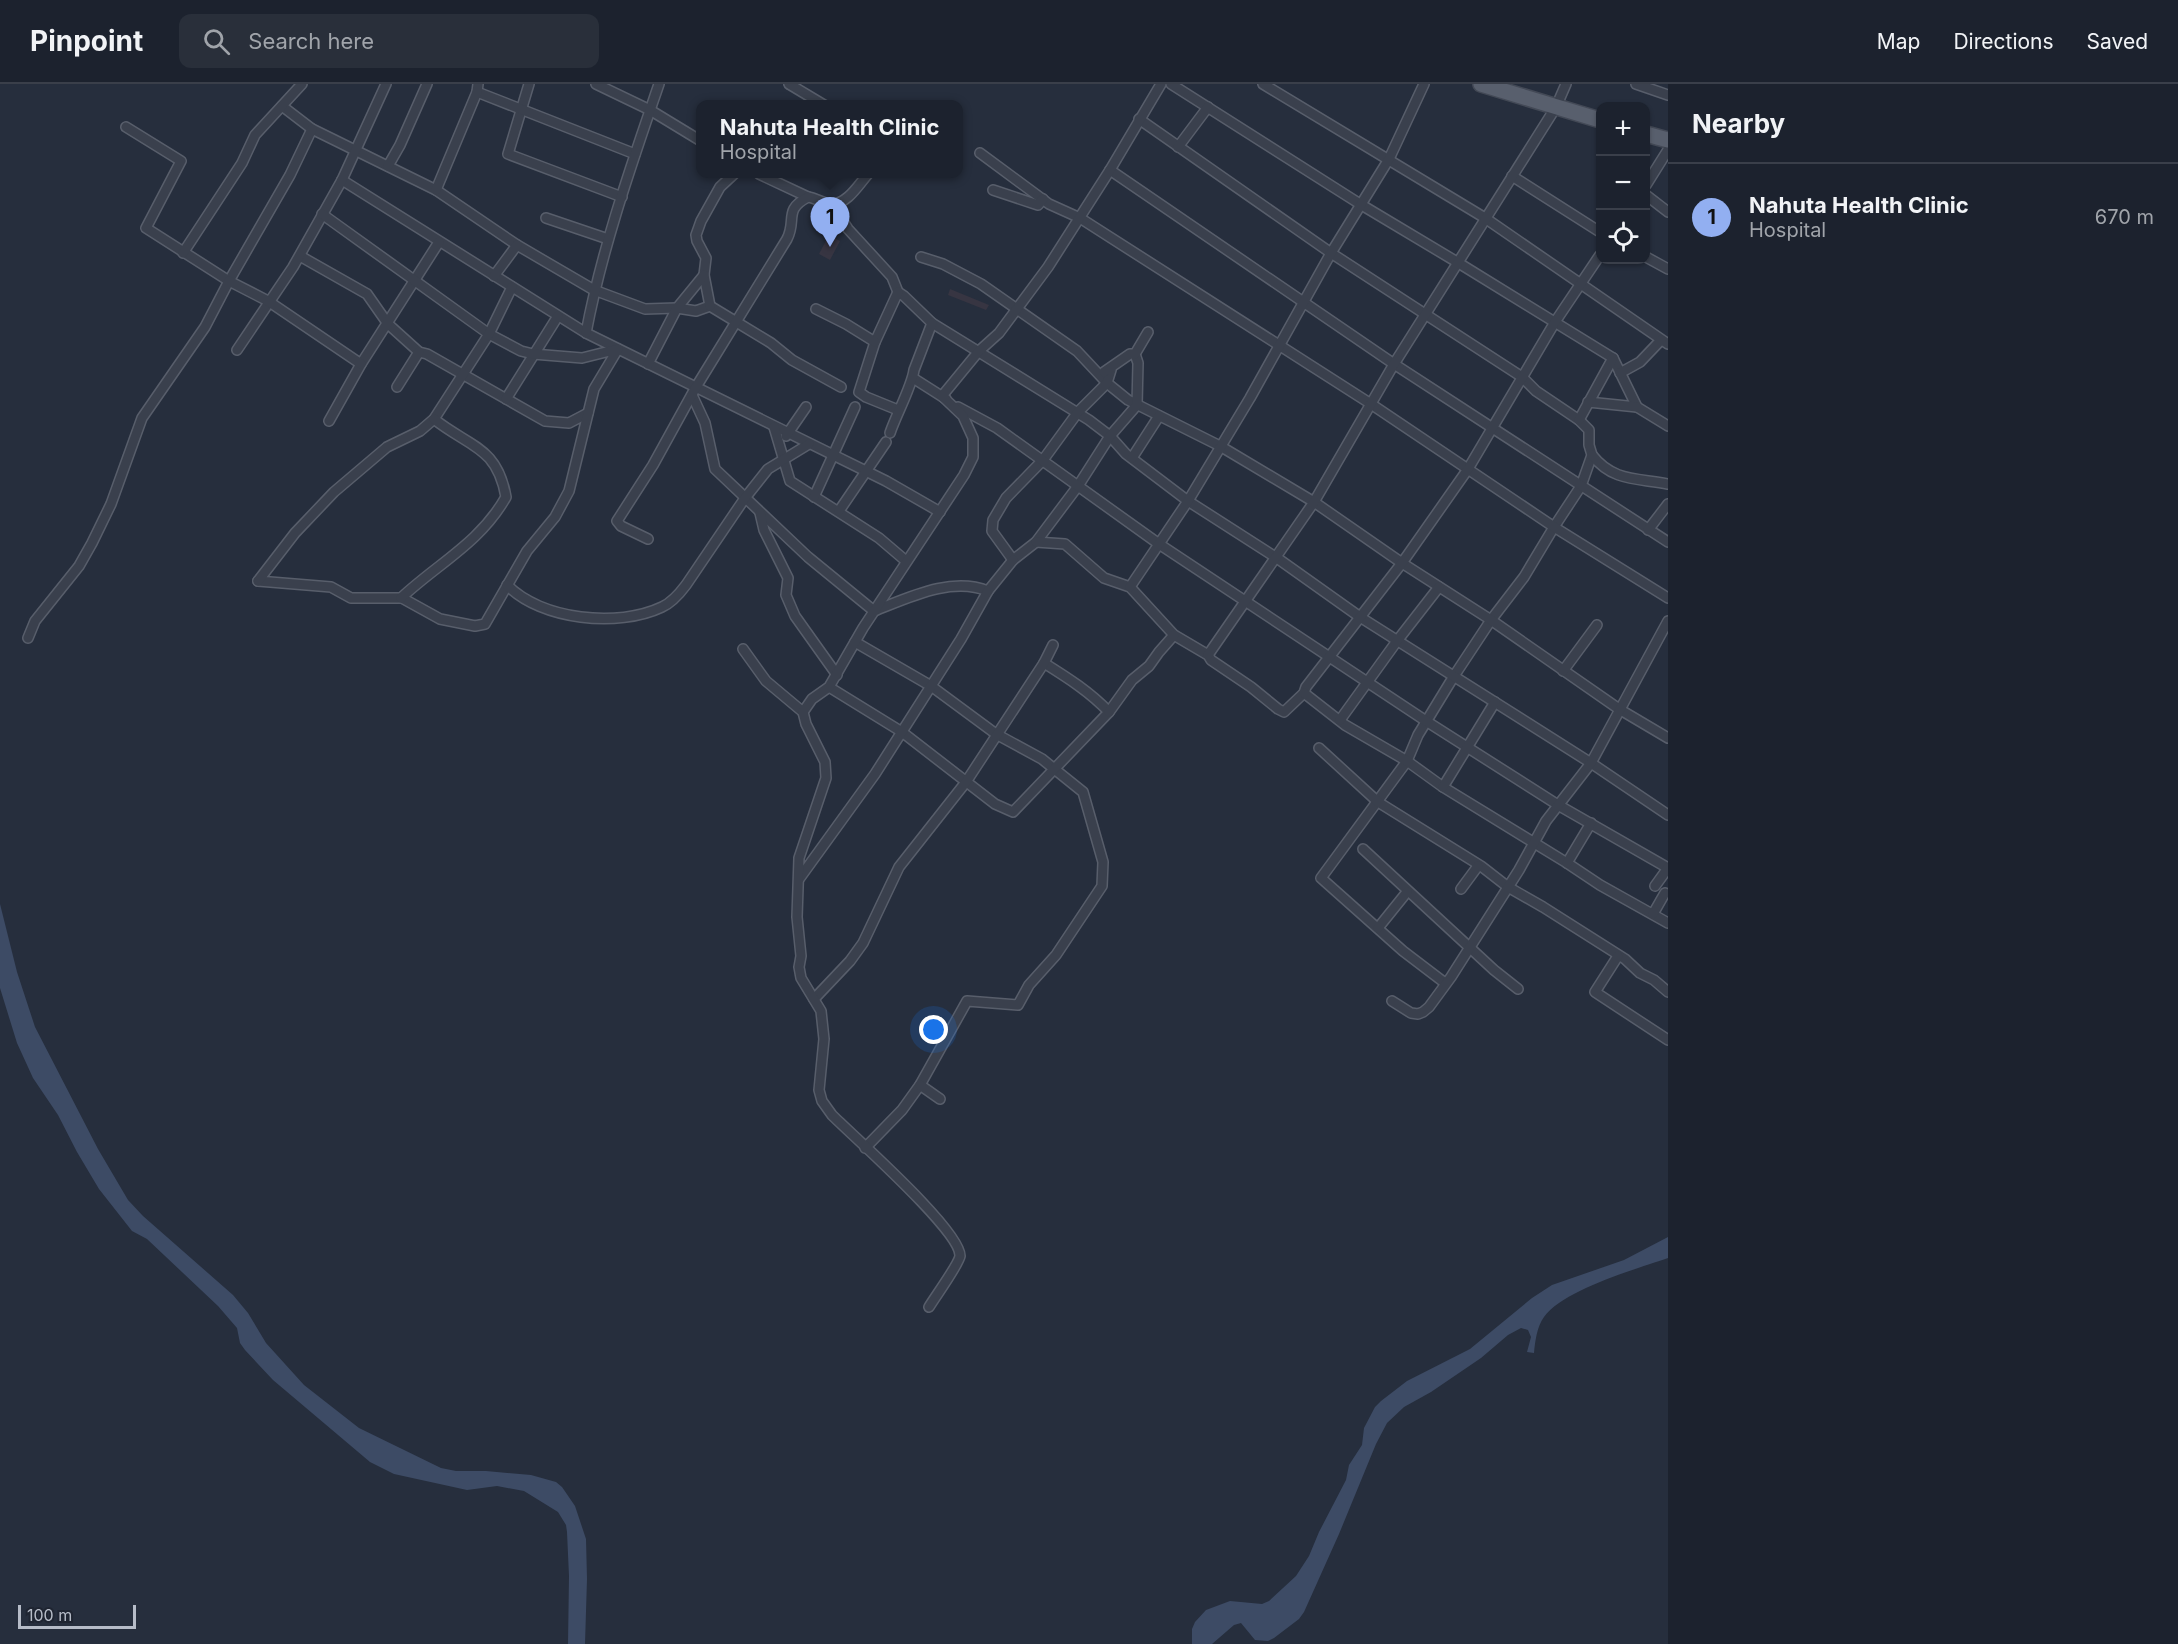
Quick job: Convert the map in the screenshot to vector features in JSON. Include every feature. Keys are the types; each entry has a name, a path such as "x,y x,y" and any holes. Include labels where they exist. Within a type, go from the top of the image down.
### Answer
{"main road":[{"path":"1481,84 1596,119"},
{"path":"1650,135 1668,140"}],"street":[{"path":"183,253 242,163 255,135 302,84"},
{"path":"237,350 300,256 342,180 386,84"},
{"path":"388,166 400,146 428,84"},
{"path":"529,84 508,154 622,196"},
{"path":"596,84 650,110 696,138"},
{"path":"586,333 594,290 635,154 659,84"},
{"path":"789,84 816,100"},
{"path":"942,396 1018,309 1080,218 1161,84"},
{"path":"1171,84 1360,204 1612,358 1636,407"},
{"path":"1263,84 1485,218 1665,342 1640,363 1620,373"},
{"path":"1130,587 1188,501 1250,398 1331,253 1389,159 1424,84"},
{"path":"1208,655 1314,502 1424,315 1556,107 1566,84"},
{"path":"1635,84 1668,95"},
{"path":"436,190 478,88 635,154"},
{"path":"282,105 312,129 436,190 517,245 594,290 645,309 678,308 696,311 710,306 771,343 792,360 840,387"},
{"path":"1178,147 1208,108"},
{"path":"1138,119 1331,253 1522,377 1536,391 1579,420 1589,430 1589,445 1592,454 1604,466 1620,477 1668,484"},
{"path":"126,127 181,161 146,228 229,281 268,302 361,364"},
{"path":"28,638 35,621 79,566 92,543 111,504 142,418 205,327 290,175 312,129"},
{"path":"1650,179 1668,150"},
{"path":"980,153 1043,199 1080,218 1371,404 1554,527 1668,598"},
{"path":"1110,170 1394,364 1668,542"},
{"path":"1512,176 1596,229"},
{"path":"710,306 704,275 706,258 696,235 720,187 730,178"},
{"path":"768,178 808,197 832,204 850,195 865,178"},
{"path":"342,180 586,333 648,364 694,391 774,426 886,481 940,512"},
{"path":"993,190 1038,205 1043,199"},
{"path":"648,539 621,526 617,521 654,465 694,391 787,240 790,233 791,212 796,203 808,197"},
{"path":"1650,198 1668,212"},
{"path":"832,204 848,229 892,277 898,292 932,323 1078,412 1188,501 1277,558 1360,617 1591,763 1668,815"},
{"path":"322,214 489,334 521,351 582,358 618,349"},
{"path":"546,218 609,239"},
{"path":"328,421 361,364 439,242"},
{"path":"494,276 517,245"},
{"path":"300,256 367,294 388,324 419,352 427,354 545,421 569,423 588,413"},
{"path":"921,257 943,264 981,284 1077,351 1107,383 1128,400 1220,446 1314,502 1619,709 1668,738"},
{"path":"1650,259 1668,269"},
{"path":"1036,542 1065,544 1104,578 1130,587 1174,635 1208,655 1211,660 1284,712 1304,693 1306,687 1402,563 1468,469 1494,429 1555,322 1596,262"},
{"path":"648,364 678,308 704,275"},
{"path":"512,287 489,334 435,419 420,431 387,447 334,492 295,533 258,581 331,587 351,598 401,598 440,619 475,626 485,624 527,551 555,517 569,491 594,389 618,349"},
{"path":"898,292 874,342 859,392 898,410"},
{"path":"816,309 874,342"},
{"path":"506,399 558,316"},
{"path":"838,511 888,437 913,378 932,323"},
{"path":"798,880 875,774 961,639 988,591 1013,560 1036,542 1078,486 1110,436 1137,405 1138,363 1135,354 1148,332"},
{"path":"397,387 419,352"},
{"path":"1100,375 1130,354 1135,354"},
{"path":"1579,420 1612,358"},
{"path":"1013,560 993,531 993,520 1006,498 1043,460 1078,412 1107,383 1111,370"},
{"path":"913,378 998,428 1159,544 1426,721 1558,805 1668,868 1655,886"},
{"path":"694,391 705,423 715,469 808,557 874,611"},
{"path":"803,712 812,699 829,687 837,675 874,611 964,476 973,457 973,438 963,416 942,396"},
{"path":"1588,402 1636,407 1668,426"},
{"path":"782,455 788,433 806,407"},
{"path":"814,497 855,407"},
{"path":"1132,458 1159,416"},
{"path":"401,598 465,548 506,497 504,486 492,461 482,449 435,419"},
{"path":"774,426 790,481 879,538 906,561"},
{"path":"507,585 519,597 567,616 620,618 662,607 680,593 745,498 768,469 782,455 809,444"},
{"path":"1445,983 1403,951 1321,878 1352,839 1354,832 1407,761 1418,735 1454,676 1491,620 1524,577 1581,486 1592,454"},
{"path":"1648,529 1668,504"},
{"path":"760,512 764,530 788,578 786,595 795,616 837,675"},
{"path":"874,611 934,590 977,586 988,591"},
{"path":"1340,720 1439,587"},
{"path":"1392,1000 1411,1013 1418,1014 1429,1007 1470,948 1546,821 1591,763 1668,621"},
{"path":"1563,670 1597,625"},
{"path":"829,687 902,732 995,804 1013,812 1109,712 1132,680 1149,666 1174,635"},
{"path":"855,642 931,686 996,734 1042,759 1083,792 1103,862 1102,886 1056,956 1029,985 1018,1005 967,1001 920,1084 902,1110 866,1148"},
{"path":"814,999 857,952 872,926 899,867 966,782 1044,663 1053,645"},
{"path":"743,649 766,681 803,712 806,724 825,762 826,777 799,858 797,917 801,978 821,1011 824,1040 819,1090 822,1101 832,1115 932,1212 958,1245 960,1258 929,1306"},
{"path":"1044,663 1096,698 1109,712"},
{"path":"1304,693 1340,720 1407,761 1443,787 1600,885 1668,923"},
{"path":"1443,787 1495,702"},
{"path":"1319,748 1378,802 1508,887 1544,907 1625,959 1640,973 1654,980 1668,992"},
{"path":"1567,863 1591,823"},
{"path":"1363,849 1407,892 1518,989"},
{"path":"1461,889 1478,866"},
{"path":"1378,928 1407,892"},
{"path":"1653,914 1665,893"},
{"path":"1618,956 1595,992 1668,1040"},
{"path":"920,1084 940,1099"}],"shaded area":[{"path":"829,235 840,241 830,260 819,254"},
{"path":"950,289 989,305 986,310 948,295"}],"water":[{"path":"0,904 17,972 35,1027 98,1149 128,1200 143,1216 233,1295 248,1313 266,1343 304,1385 359,1428 441,1468 456,1471 531,1475 556,1482 562,1487 575,1506 586,1539 585,1644 568,1644 567,1532 566,1525 558,1512 524,1491 497,1486 467,1490 394,1474 370,1462 273,1380 245,1350 240,1343 237,1328 218,1306 147,1239 132,1231 99,1189 58,1115 33,1078 17,1043 0,988"},
{"path":"1668,1237 1668,1258 1583,1289 1553,1307 1540,1325 1534,1353 1527,1352 1531,1337 1528,1330 1521,1328 1508,1335 1481,1358 1431,1392 1404,1407 1387,1423 1299,1619 1268,1641 1255,1640 1241,1623 1234,1625 1212,1644 1192,1644 1192,1629 1206,1610 1230,1601 1262,1604 1269,1601 1296,1576 1309,1556 1346,1480 1349,1465 1362,1445 1364,1428 1375,1407 1381,1401 1407,1381 1470,1349 1532,1298 1552,1285 1624,1260"}],"place":[{"name":"Nahuta Health Clinic","path":"830,247"}]}
